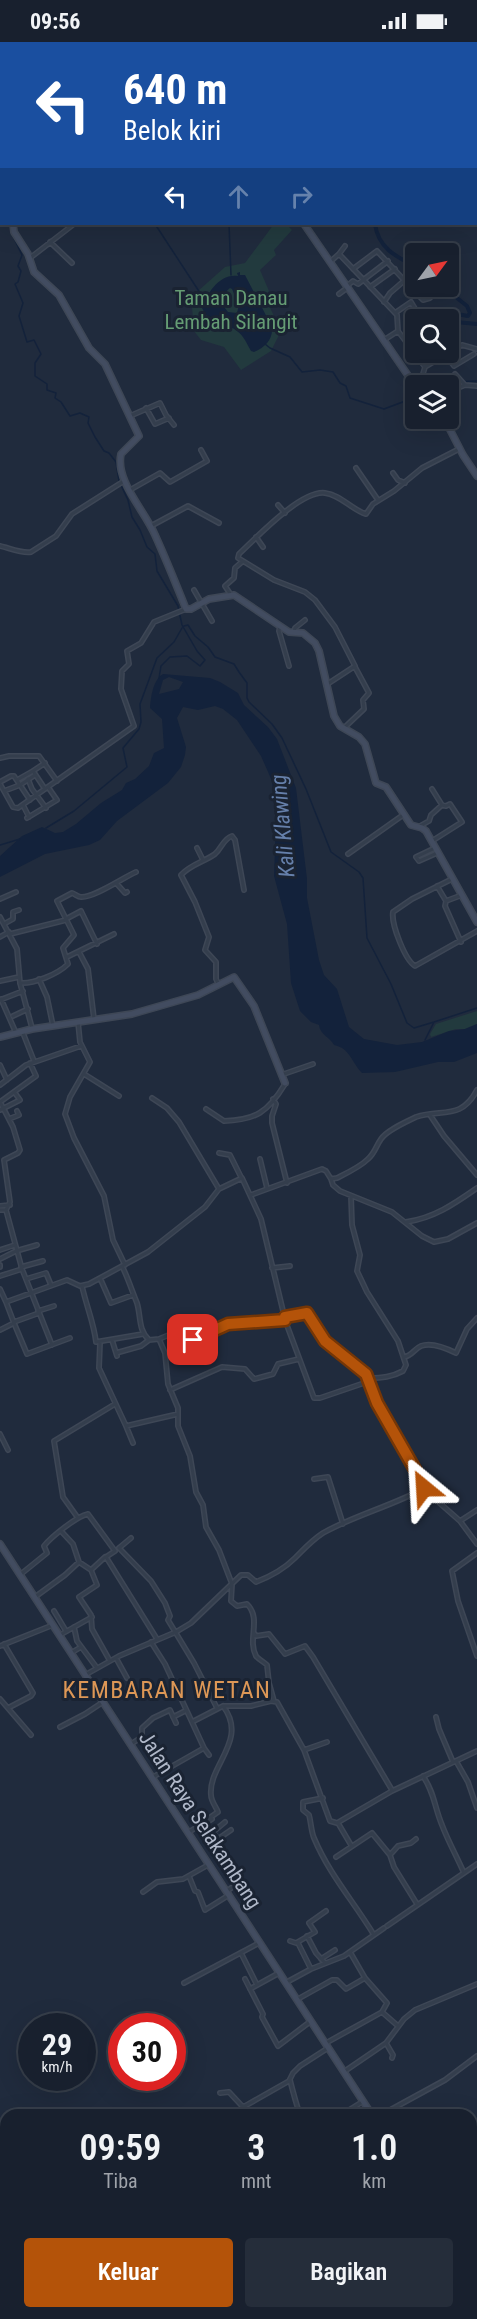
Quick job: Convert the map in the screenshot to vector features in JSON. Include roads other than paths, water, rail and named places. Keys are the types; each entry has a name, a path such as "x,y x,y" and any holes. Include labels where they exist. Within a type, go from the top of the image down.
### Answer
{"street":[{"path":"13,225 14,232 30,258 34,272 59,295 89,348 105,363 139,436 120,454 122,482 130,490 151,526 182,611"},
{"path":"30,258 73,225"},
{"path":"305,225 407,375"},
{"path":"50,242 72,262"},
{"path":"330,263 345,246"},
{"path":"353,269 376,250 388,261 405,280 390,293 384,302"},
{"path":"339,254 394,313 399,320 398,331 405,340"},
{"path":"339,294 353,281 358,284 388,261"},
{"path":"379,269 386,276"},
{"path":"370,287 395,269"},
{"path":"394,313 418,297"},
{"path":"420,297 423,300 429,298"},
{"path":"411,302 415,309"},
{"path":"384,340 398,331"},
{"path":"459,346 462,345 477,349"},
{"path":"452,363 455,366 474,354"},
{"path":"422,363 425,367"},
{"path":"423,375 425,367 431,363"},
{"path":"455,374 465,385"},
{"path":"459,387 465,385 477,386"},
{"path":"130,416 160,403 174,425"},
{"path":"146,408 155,423 169,418"},
{"path":"449,429 459,449 477,476"},
{"path":"344,728 364,709 363,700 369,693 335,627 315,600 305,592 274,580 243,561 238,555 285,513 317,493 327,493 336,497 364,514 378,500 426,466 459,449"},
{"path":"130,490 159,473 170,482 207,460 201,450"},
{"path":"356,468 378,500"},
{"path":"393,473 398,480 405,483"},
{"path":"0,546 16,548 26,553 31,552 56,536 72,514 122,482"},
{"path":"278,505 285,513"},
{"path":"151,526 188,506 219,523"},
{"path":"256,537 263,547"},
{"path":"231,595 225,586 234,577 235,568 243,561"},
{"path":"194,590 212,621"},
{"path":"30,800 13,776 0,783 14,808 23,805 135,726 121,688 122,671 129,665 127,651 141,643 154,622 191,609 212,598 238,596 289,632 306,634 317,647 334,716 344,728 359,737 365,744 375,781 386,787 411,825 426,831 477,922"},
{"path":"294,632 295,628 305,620"},
{"path":"280,626 278,630 289,666"},
{"path":"326,685 355,666"},
{"path":"0,758 39,756 57,781"},
{"path":"17,780 45,763"},
{"path":"23,805 28,818 58,800 33,771"},
{"path":"4,791 20,785 35,775"},
{"path":"28,779 36,796 46,808"},
{"path":"432,789 442,805"},
{"path":"419,827 429,821 431,815 442,805 450,804 462,822 432,841"},
{"path":"348,854 403,815"},
{"path":"219,985 216,979 216,962 205,951 209,937 181,875 191,866 219,850 227,838 233,836 244,890"},
{"path":"197,848 203,860"},
{"path":"437,850 418,860 417,856 437,850"},
{"path":"20,983 39,979 67,966 63,948 74,935 57,901 72,893 83,897 117,884 136,872"},
{"path":"453,879 412,898 393,912 392,918 400,943 415,966 477,932"},
{"path":"117,884 124,893 127,892"},
{"path":"437,886 446,901 446,908 461,942"},
{"path":"0,899 16,891"},
{"path":"446,901 462,895"},
{"path":"4,924 13,919 12,913 19,910"},
{"path":"0,937 66,919 81,911 97,944"},
{"path":"0,916 17,949 20,983 32,1029"},
{"path":"67,958 114,934"},
{"path":"79,952 88,969 94,1019"},
{"path":"0,981 19,977"},
{"path":"0,1037 32,1029 132,1014 198,995 232,977 242,986 254,1006 285,1083 264,1110 246,1119 224,1121 206,1109"},
{"path":"39,979 49,1004 53,1026"},
{"path":"23,991 0,1000 19,1032 36,1076 0,1102 20,1150 4,1160 10,1194 6,1210 30,1293 52,1345"},
{"path":"13,1016 28,1009"},
{"path":"78,1022 81,1046 89,1063 70,1097 64,1114 104,1196 113,1240 137,1304 142,1334 149,1341"},
{"path":"0,1085 18,1069 32,1062 81,1046"},
{"path":"281,1074 313,1064"},
{"path":"0,1065 6,1080"},
{"path":"84,1074 119,1096"},
{"path":"331,1179 344,1175 367,1161 381,1138 388,1133 418,1117 449,1113 472,1099 477,1090"},
{"path":"2,1109 20,1100 15,1093"},
{"path":"152,1098 167,1108 179,1122 219,1189"},
{"path":"273,1099 276,1104 272,1123 286,1182"},
{"path":"9,1119 19,1115 17,1111"},
{"path":"430,1115 444,1136 477,1175"},
{"path":"219,1153 230,1155 261,1219 285,1319 312,1395 316,1398 369,1380 402,1372 406,1367 399,1341 367,1292 357,1271 360,1254 352,1225 351,1196"},
{"path":"260,1159 267,1188"},
{"path":"250,1195 322,1169 335,1187 351,1196 392,1212 422,1236 434,1242 448,1239 477,1223"},
{"path":"0,1304 67,1280 82,1286 100,1278 148,1252 199,1212 219,1189 241,1177"},
{"path":"406,1222 428,1218 442,1212 477,1188"},
{"path":"0,1208 9,1205"},
{"path":"0,1208 6,1210"},
{"path":"0,1249 15,1245"},
{"path":"0,1259 16,1251 37,1245"},
{"path":"0,1276 43,1261"},
{"path":"272,1268 290,1266"},
{"path":"26,1279 46,1273 51,1285"},
{"path":"100,1278 111,1303 133,1295"},
{"path":"82,1286 98,1342 99,1368 133,1443"},
{"path":"0,1289 27,1354 70,1338"},
{"path":"0,1330 54,1306"},
{"path":"112,1340 117,1354 159,1339 180,1328 191,1341 228,1324 309,1315 325,1341 364,1372 377,1403 425,1487 460,1521 477,1544"},
{"path":"404,1357 408,1357 425,1345 443,1347 456,1353 467,1329 477,1318"},
{"path":"98,1342 142,1334"},
{"path":"159,1339 165,1353 170,1390 178,1414 178,1426 189,1456 192,1479 204,1509 206,1527 219,1550 232,1584 231,1596 234,1605 247,1604 251,1607 255,1623 252,1645 257,1657 267,1665 274,1701 277,1702 304,1750 330,1821 333,1824 338,1823 392,1791 477,1751"},
{"path":"170,1390 222,1367 245,1369 254,1379 273,1374 278,1364 299,1359"},
{"path":"79,1518 63,1497 54,1441 115,1404"},
{"path":"126,1426 178,1414"},
{"path":"0,1434 8,1450"},
{"path":"314,1479 328,1477 343,1524"},
{"path":"85,1675 116,1658 176,1632 203,1614 245,1574 256,1582 285,1566 321,1534 395,1504 425,1487"},
{"path":"460,1521 477,1510"},
{"path":"20,1575 46,1555 45,1545 79,1518 85,1514 89,1515 117,1549 141,1571 158,1593 170,1616 168,1620 217,1708"},
{"path":"61,1532 73,1544 79,1562 91,1570 98,1584 79,1597 92,1617 92,1629 111,1661"},
{"path":"91,1570 131,1538"},
{"name":"Jalan Raya Selakambang","path":"0,1544 368,2109"},
{"path":"477,1553 452,1571 460,1607 477,1656"},
{"path":"106,1557 157,1639"},
{"path":"34,1597 79,1562"},
{"path":"54,1611 66,1631"},
{"path":"60,1635 92,1617"},
{"path":"8,1708 33,1693 2,1645 53,1625"},
{"path":"74,1627 81,1647 98,1668"},
{"path":"254,1634 256,1636 269,1634 285,1654 305,1646 392,1791"},
{"path":"151,1642 208,1755"},
{"path":"71,1653 81,1647"},
{"path":"116,1658 128,1678"},
{"path":"0,1699 31,1736"},
{"path":"192,1722 223,1706 251,1706 274,1701"},
{"path":"60,1727 102,1702"},
{"path":"205,1822 218,1812 211,1798 211,1788 225,1757 232,1730 231,1719 223,1706"},
{"path":"131,1744 142,1737 142,1729 153,1719 169,1710 176,1723"},
{"path":"173,1717 185,1711"},
{"path":"436,1717 439,1729 455,1762 466,1778 477,1808"},
{"path":"304,1750 327,1742"},
{"path":"153,1777 204,1748"},
{"path":"423,1776 434,1796 442,1825 465,1873"},
{"path":"323,1798 303,1802 303,1810 309,1815 314,1837 334,1877 351,1898 374,1935"},
{"path":"189,1832 219,1814"},
{"path":"205,1822 219,1839 231,1830"},
{"path":"213,1832 225,1822"},
{"path":"338,1823 351,1845"},
{"path":"336,1857 351,1845 373,1833 390,1854 394,1867 417,1904"},
{"path":"390,1854 398,1846 411,1843 416,1839"},
{"path":"144,1892 157,1882 179,1880 210,1864"},
{"path":"287,1982 350,1952 477,1864"},
{"path":"189,1876 206,1911 241,1881"},
{"path":"290,1941 293,1944 298,1942 315,1931 310,1923 326,1911"},
{"path":"307,1936 316,1953 325,1963"},
{"path":"184,1983 261,1942"},
{"path":"298,1942 311,1969"},
{"path":"321,1959 335,1950"},
{"path":"220,2093 229,2092 244,2106 290,2080 300,2066 328,2045 382,2012 387,2003 365,1978 350,1952"},
{"path":"242,1953 257,1985"},
{"path":"250,1989 280,1972"},
{"path":"298,1999 334,1979 339,1980 345,1989 365,1978"},
{"path":"244,1979 263,2014 263,2022 278,2046 312,2021"},
{"path":"345,2071 386,2043 398,2026 420,2007 477,1984"},
{"path":"382,2012 398,2026"},
{"path":"386,2043 393,2055 392,2058"},
{"path":"392,2109 445,2080 477,2056"},
{"path":"290,2080 298,2109"},
{"path":"350,2109 363,2101"}],"water":[{"path":"237,273 245,275 272,327 268,342 254,352 239,333 214,321 202,308 215,285 225,278 238,276","holes":["230,288 239,305 237,313 228,312 221,303 221,296"]},
{"name":"Kali Klawing","path":"163,674 210,678 220,682 238,693 244,705 268,727 277,739 296,788 307,879 307,898 319,960 324,975 337,989 349,1027 364,1039 397,1045 422,1042 449,1031 465,1029 477,1024 477,1053 454,1062 438,1062 395,1072 362,1073 344,1049 334,1045 321,1031 319,1025 311,1022 300,1011 291,983 287,924 274,876 276,818 272,781 261,756 237,720 215,706 198,710 183,707 177,718 186,747 181,767 168,783 117,821 100,840 89,845 45,854 0,877 0,856 22,836 42,827 55,833 63,832 76,824 101,803 122,790 126,783 135,779 149,766 154,753 164,748 162,719 150,708 153,689","holes":["169,677 183,682 179,689 159,694 163,680"]}],"waterway":[{"path":"10,225 22,255 18,266 21,271 18,282 15,284 23,303 19,316 27,342 34,340 41,354 35,363 35,376 47,384 47,390 56,393 55,398 61,402 70,416 80,413 89,417 88,423 95,437 104,451 109,453 116,462 119,481 128,500 132,517 147,547 155,554 157,571 178,606 182,625 205,660 200,666 187,656 170,657 161,666 159,678"},
{"path":"156,225 206,302"},
{"path":"229,225 231,275"},
{"path":"375,225 384,245 405,261"},
{"path":"456,297 467,306 470,313 468,316 457,314 452,319 456,322 477,324"},
{"path":"265,344 290,357 302,372 320,370 333,372 340,383 346,386 350,398 384,409 405,401"},
{"path":"459,382 477,381"},
{"name":"Kali Klawing","path":"184,626 188,625 215,657 234,664 247,683 249,702 272,724 282,738 306,789 331,852 359,872 363,878 367,938 391,984 407,1023 414,1028 434,1022"},
{"path":"46,828 74,811 127,767 123,748 139,729 140,704 157,658 174,642 182,628"},
{"path":"0,845 20,839"},
{"path":"425,1040 434,1022 477,1008"}],"district":[{"name":"KEMBARAN WETAN","path":"167,1690"}],"park label":[{"name":"Taman Danau Lembah Silangit","path":"231,310"}]}
